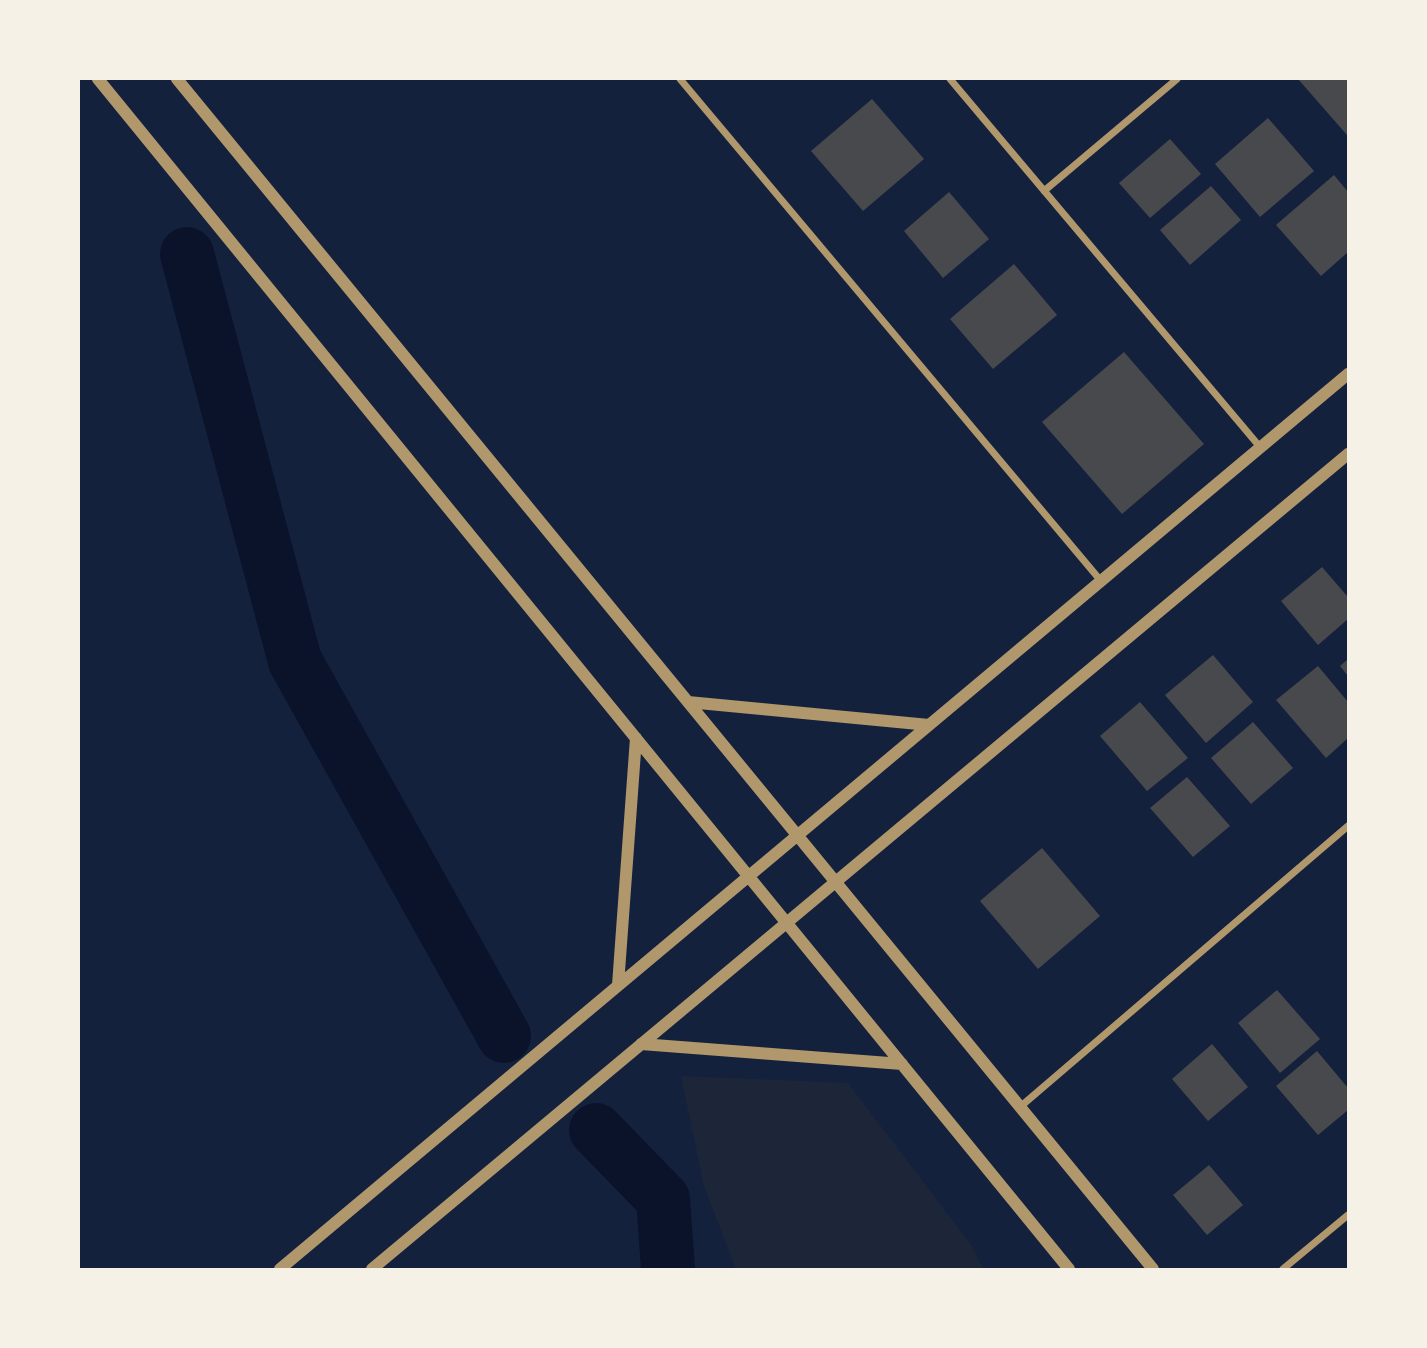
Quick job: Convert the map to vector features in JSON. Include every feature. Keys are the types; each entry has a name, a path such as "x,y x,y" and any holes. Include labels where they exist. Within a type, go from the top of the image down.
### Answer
{"street":[{"path":"177,79 1153,1269"},
{"path":"680,79 1101,581"},
{"path":"950,79 1260,447"},
{"path":"1044,191 1177,79"},
{"path":"101,83 1069,1269"},
{"path":"280,1269 1348,374"},
{"path":"372,1269 1348,454"},
{"path":"688,702 929,725"},
{"path":"618,985 636,738"},
{"path":"1020,1107 1348,826"},
{"path":"641,1044 902,1064"},
{"path":"1283,1269 1348,1215"}],"shaded area":[{"path":"681,1076 848,1083 971,1245 983,1269 736,1269 704,1186"}],"building":[{"path":"1298,79 1348,79 1347,135"},
{"path":"872,99 924,159 863,211 811,151"},
{"path":"1268,118 1314,171 1260,217 1215,164"},
{"path":"1170,139 1201,174 1150,218 1119,183"},
{"path":"1334,175 1348,192 1348,252 1321,276 1276,225"},
{"path":"1211,186 1241,220 1190,265 1160,230"},
{"path":"949,192 989,239 943,278 904,231"},
{"path":"1014,264 1057,315 993,369 950,319"},
{"path":"1124,352 1204,444 1122,514 1042,422"},
{"path":"1322,567 1348,597 1348,619 1318,645 1281,601"},
{"path":"1213,655 1253,702 1206,743 1165,695"},
{"path":"1348,659 1348,676 1340,666"},
{"path":"1318,666 1348,702 1348,738 1326,758 1276,700"},
{"path":"1140,702 1188,758 1147,791 1100,736"},
{"path":"1253,722 1293,768 1251,804 1211,758"},
{"path":"1187,777 1230,826 1193,857 1150,808"},
{"path":"1042,848 1100,916 1038,969 980,901"},
{"path":"1277,990 1320,1039 1280,1073 1238,1023"},
{"path":"1212,1044 1248,1087 1208,1121 1172,1079"},
{"path":"1317,1051 1348,1088 1348,1110 1318,1135 1276,1086"},
{"path":"1209,1165 1243,1205 1207,1235 1173,1195"}],"waterway":[{"path":"187,254 295,661 504,1036"},
{"path":"596,1130 663,1199 668,1269"}]}
